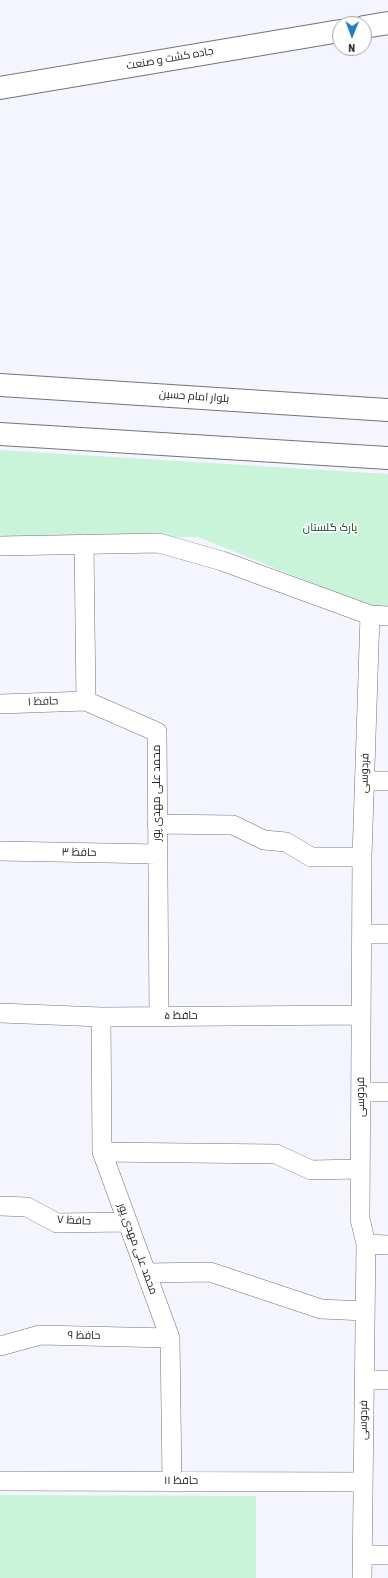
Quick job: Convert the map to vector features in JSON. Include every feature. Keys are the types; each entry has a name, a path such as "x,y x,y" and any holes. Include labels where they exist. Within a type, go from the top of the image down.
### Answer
{"main road":[{"path":"372,25 388,22"},
{"name":"جاده کشت و صنعت","path":"0,88 332,32"},
{"name":"بلوار امام حسین","path":"0,385 388,410"},
{"path":"0,434 388,458"}],"street":[{"path":"0,546 158,543 222,561 379,615"},
{"path":"84,544 86,701"},
{"name":"فردوسی","path":"362,1578 366,1244 360,1219 362,857 364,781 379,615"},
{"name":"حافظ ۱","path":"0,704 86,701"},
{"name":"محمد علی مهدی پور","path":"86,701 157,732 159,1017"},
{"path":"364,781 388,781"},
{"path":"157,824 234,825 264,840 286,842 311,857 362,857"},
{"name":"حافظ ۳","path":"0,851 158,854"},
{"path":"362,934 388,934"},
{"name":"حافظ ۵","path":"0,1013 101,1017 361,1015"},
{"name":"محمد علی مهدی پور","path":"101,1017 102,1152 170,1338 172,1481"},
{"path":"361,1092 388,1092"},
{"path":"102,1152 276,1154 311,1170 360,1169"},
{"name":"حافظ ۷","path":"0,1206 27,1207 57,1223 127,1222"},
{"path":"366,1244 388,1245"},
{"path":"146,1274 210,1272 321,1309 365,1311"},
{"name":"حافظ ۹","path":"0,1346 40,1335 170,1338"},
{"path":"364,1380 388,1380"},
{"name":"حافظ ۱۱","path":"0,1481 363,1482"},
{"path":"362,1555 388,1555"}],"green space":[{"name":"پارک گلستان","path":"0,450 388,474 388,608 371,607 198,537 0,536"},
{"path":"0,1495 256,1496 256,1578 0,1578"}]}
